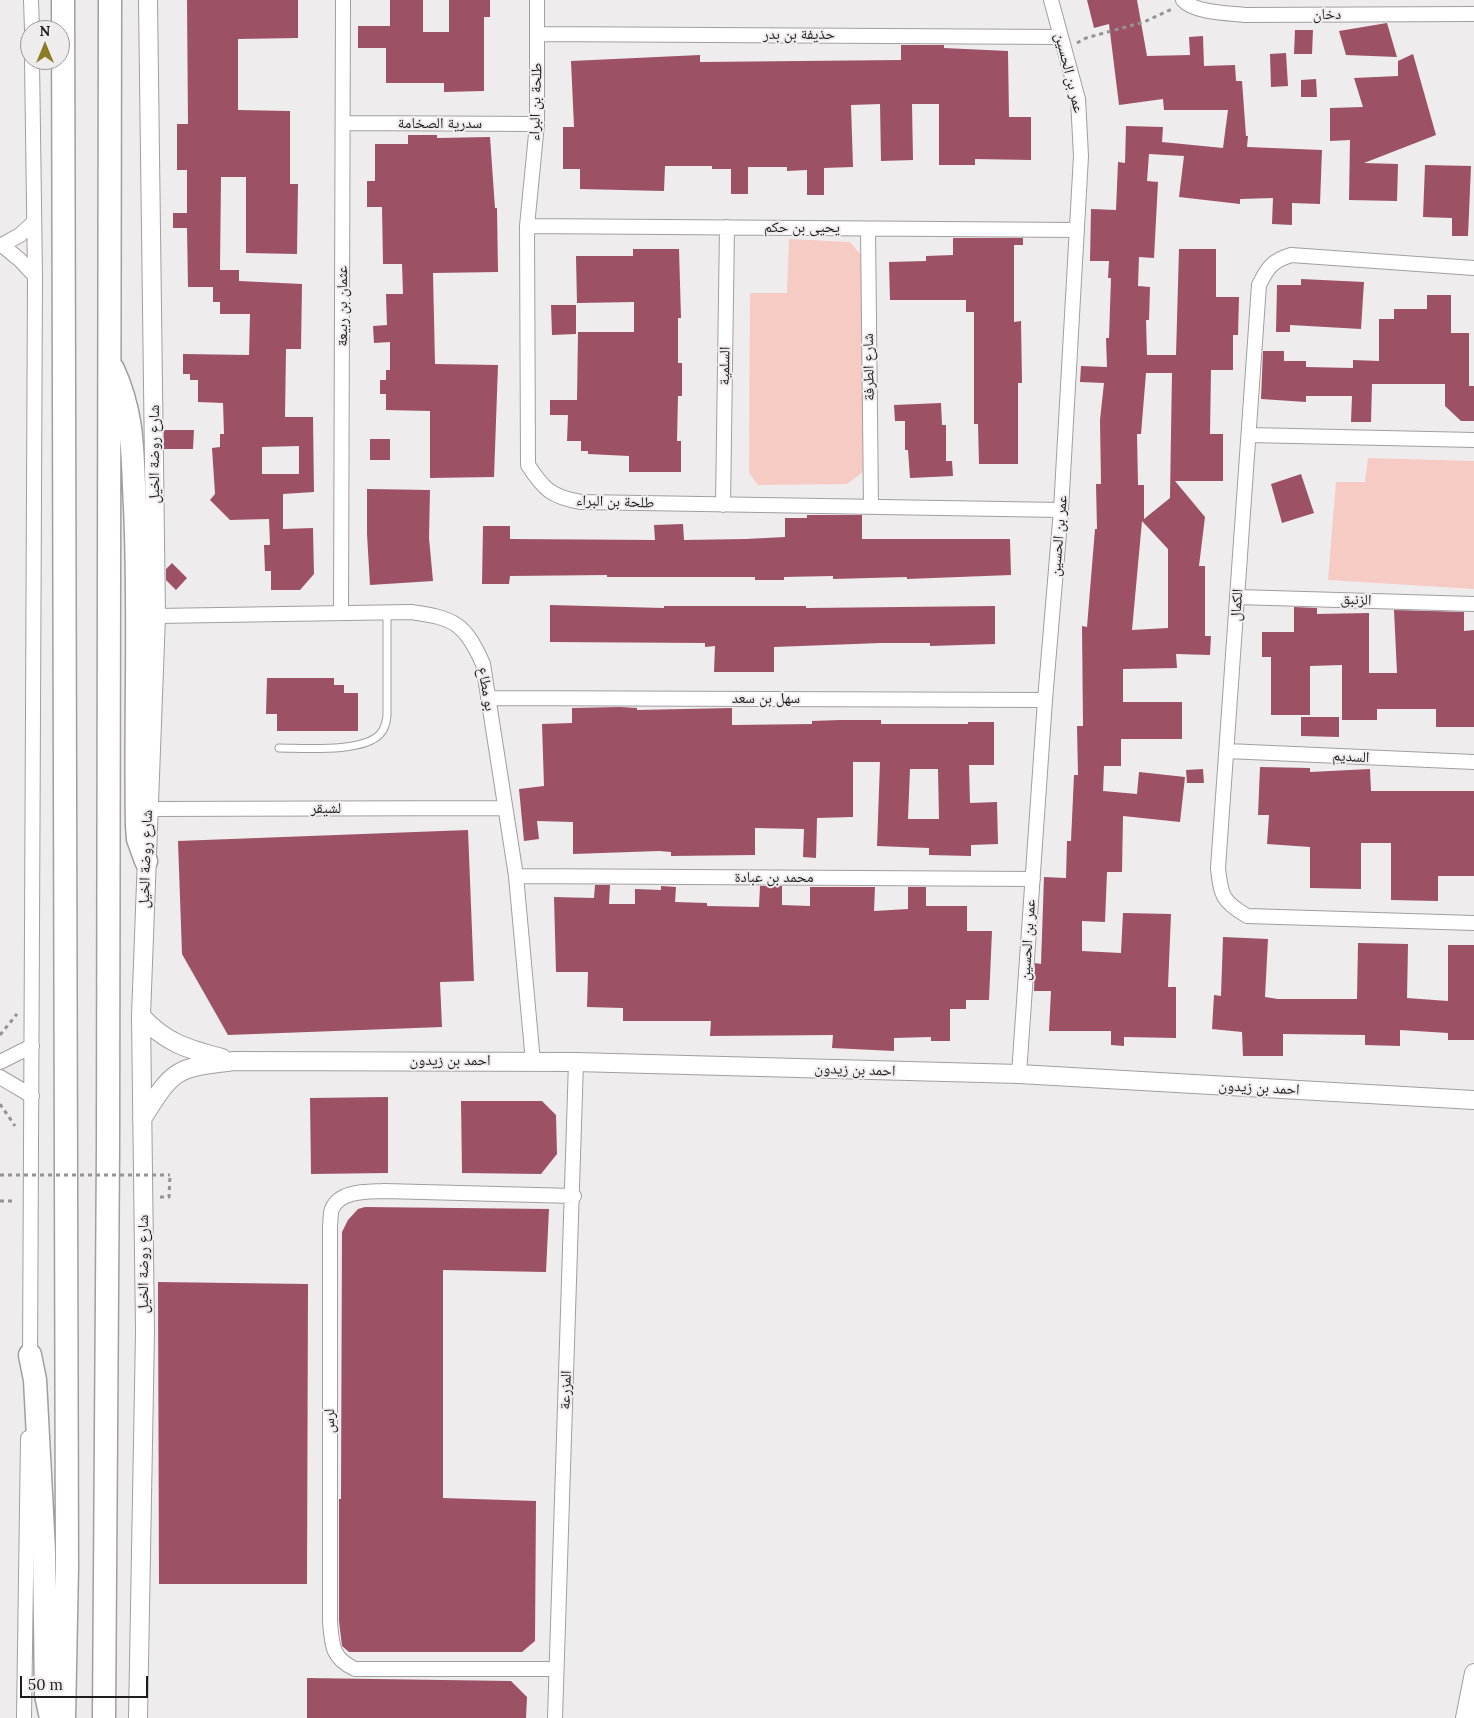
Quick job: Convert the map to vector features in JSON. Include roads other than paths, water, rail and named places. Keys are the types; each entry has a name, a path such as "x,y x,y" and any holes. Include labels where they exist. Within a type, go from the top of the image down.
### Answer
{"main road":[{"path":"64,0 67,1537 64,1718"},
{"path":"104,1718 110,0"},
{"path":"110,362 124,395 132,436 139,617 137,826 138,839 146,861"},
{"path":"30,1355 36,1395 44,1551 46,1695 51,1718"}],"street":[{"path":"32,0 32,20"},
{"name":"شارع روضة الخيل","path":"138,1718 144,1332 141,1016 156,616 148,0"},
{"name":"عثمان بن ربيعة","path":"341,613 343,0"},
{"name":"طلحة بن البراء","path":"538,0 537,124 527,226 528,465 546,490 562,498 581,502 1061,510"},
{"name":"عمر بن الحسين","path":"1019,1074 1044,700 1061,510 1081,124 1078,99 1051,0"},
{"name":"دخان","path":"1185,2 1214,12 1245,15 1474,14"},
{"name":"حذيفة بن بدر","path":"537,34 1060,37"},
{"path":"24,1718 32,1096 35,276 32,70"},
{"name":"سدرية الصخامة","path":"344,123 537,124"},
{"path":"34,222 2,246 20,260 35,276"},
{"name":"يحيى بن حكم","path":"527,226 1077,230"},
{"name":"السلمية","path":"723,505 728,227"},
{"name":"شارع الطرفة","path":"868,228 871,506"},
{"name":"الكمال","path":"1474,268 1291,255 1276,260 1267,269 1259,285 1218,868 1221,890 1228,905 1247,916 1474,923"},
{"path":"1248,435 1474,440"},
{"name":"الزنبق","path":"1238,597 1474,604"},
{"name":"بو مطاع","path":"156,616 411,612 438,616 460,626 473,640 483,664 516,876 533,1062"},
{"name":"سهل بن سعد","path":"488,698 1044,700"},
{"name":"السديم","path":"1227,750 1474,762"},
{"name":"لشيقر","path":"148,809 505,808"},
{"name":"محمد بن عبادة","path":"516,876 1033,879"},
{"name":"احمد بن زيدون","path":"141,1016 156,1032 172,1042 193,1051 235,1061"},
{"path":"0,1062 32,1046"},
{"name":"احمد بن زيدون","path":"142,1119 167,1081 177,1073 194,1066 235,1061 576,1062 1019,1074 1474,1100"},
{"name":"المزرعة","path":"555,1718 574,1196 576,1062"},
{"path":"0,1077 32,1096"},
{"name":"لرس","path":"556,1669 355,1669 343,1664 333,1649 330,1620 330,1226 332,1208 340,1199 353,1193 384,1191 574,1196"},
{"path":"1465,1718 1474,1673"}],"lane":[{"path":"279,748 352,746 369,742 380,735 385,726 387,716 387,612"}]}
